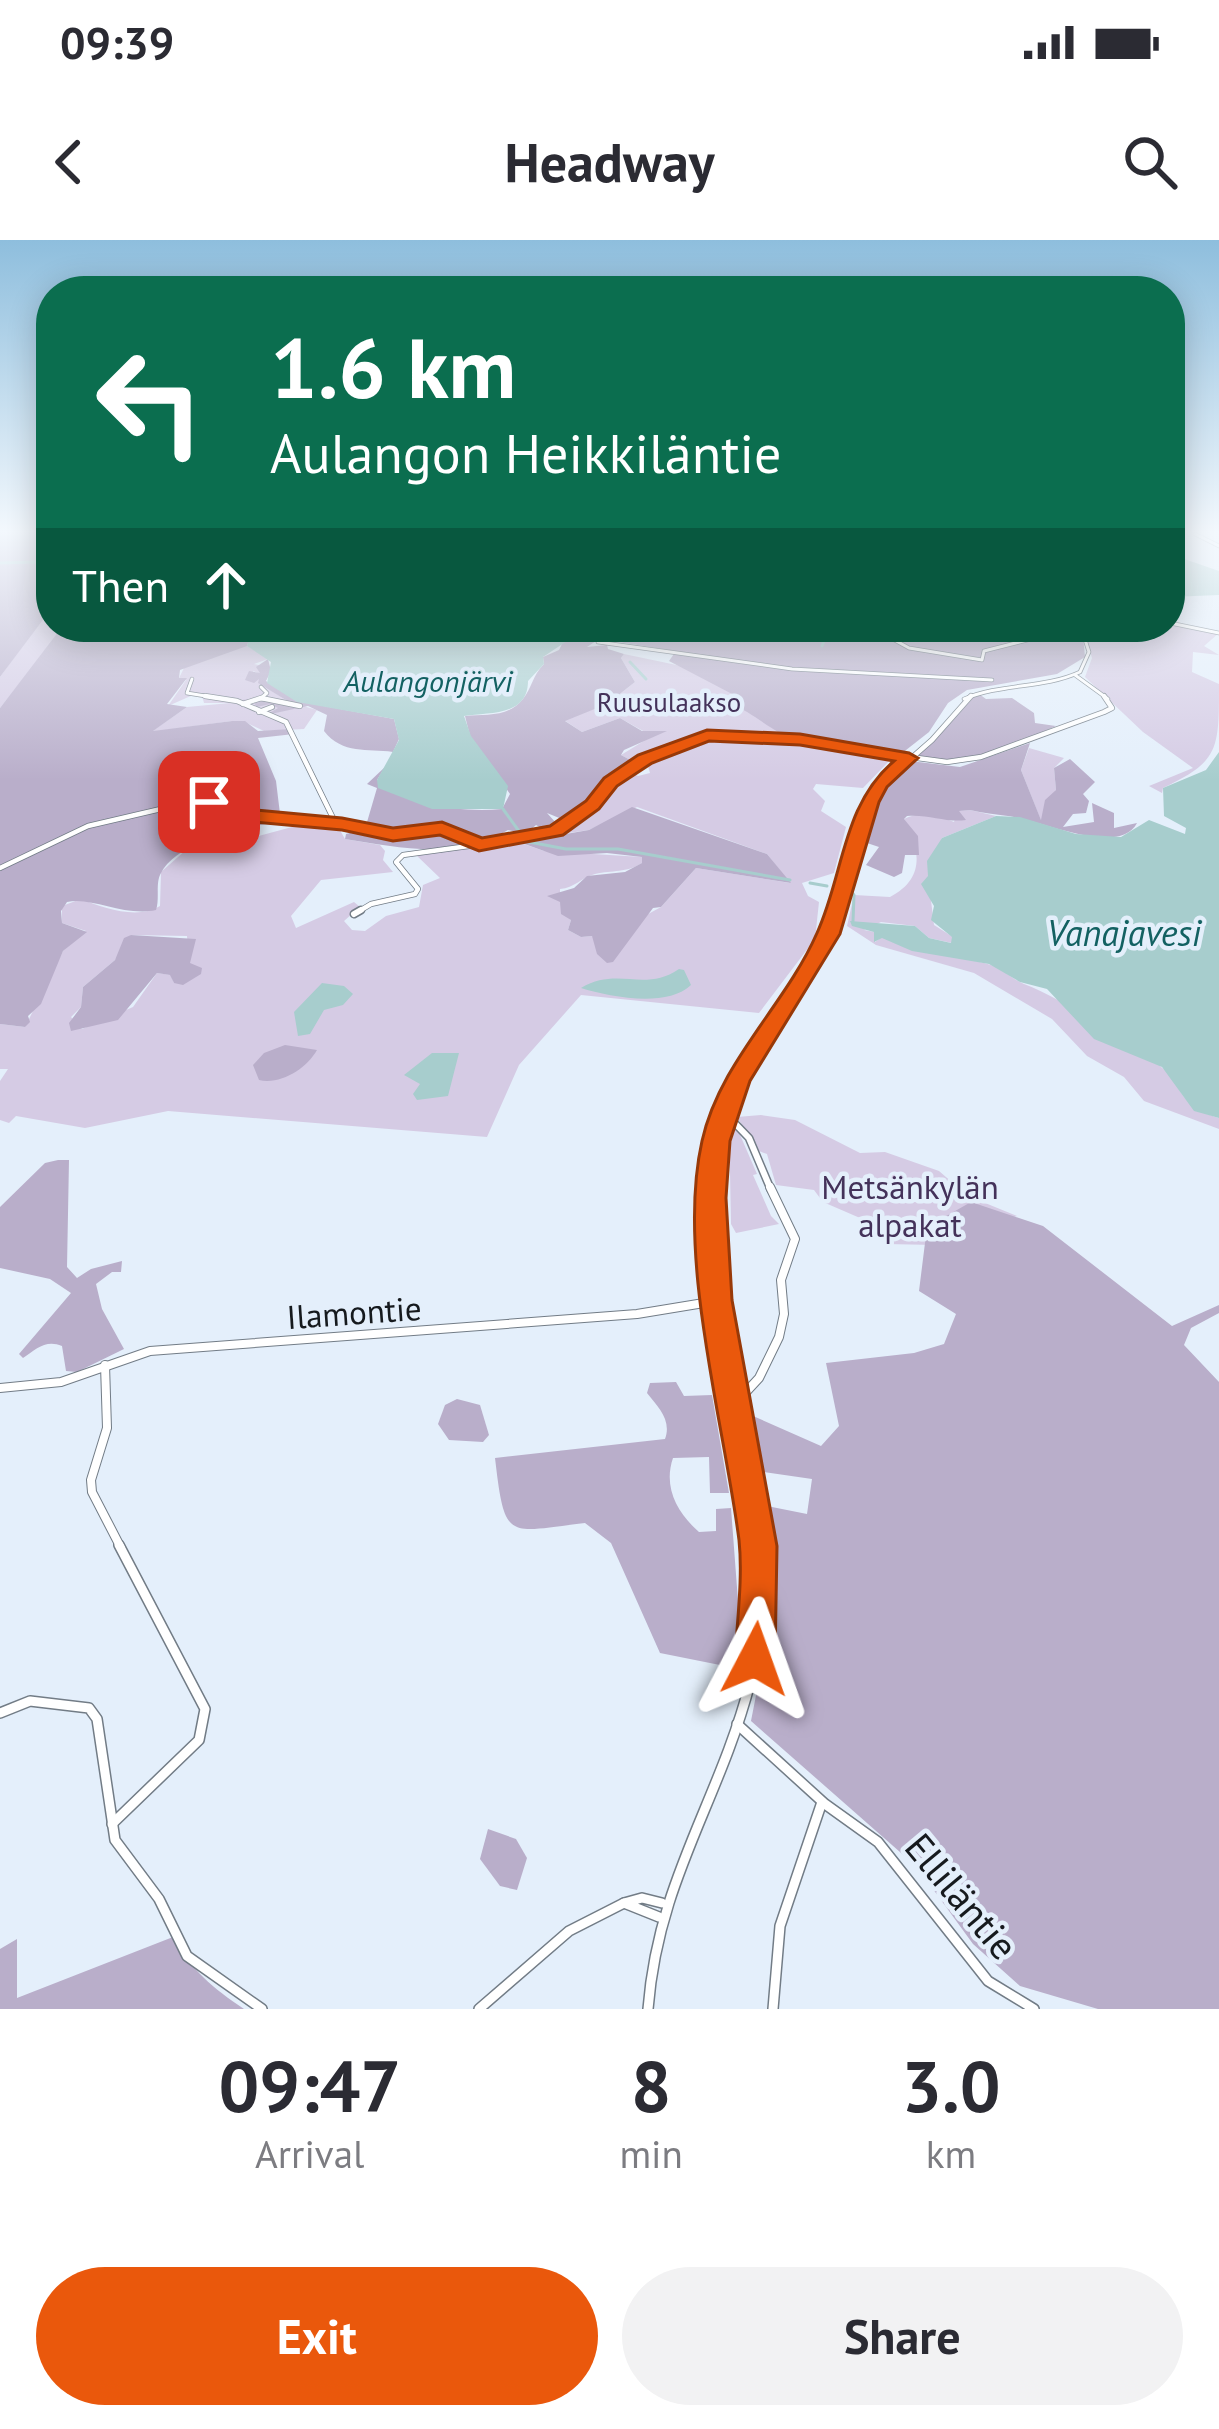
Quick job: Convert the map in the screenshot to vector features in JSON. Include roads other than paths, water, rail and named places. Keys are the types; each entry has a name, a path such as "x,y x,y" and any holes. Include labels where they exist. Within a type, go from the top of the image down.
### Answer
{"street":[{"path":"1185,626 1219,632"},
{"path":"598,642 816,671 995,684 1075,676 1085,668 1086,642"},
{"path":"896,642 982,660"},
{"path":"995,684 982,660 984,651 1019,642"},
{"path":"354,914 371,904 415,894 418,890 398,870 403,855 556,831 592,805 610,782 645,759 707,736 800,740 960,763 1052,729 1084,723 1112,708 1108,698 1075,676"},
{"path":"192,679 188,693 240,703 286,722 329,815 342,824"},
{"path":"648,2009 662,1903 736,1724 755,1659 760,1582 710,1273 712,1165 724,1112 745,1068 828,934 874,791 973,694 995,684"},
{"path":"261,688 267,693 261,698"},
{"path":"240,703 261,698 300,706"},
{"path":"259,712 272,707"},
{"path":"0,868 88,826 216,801 253,816 342,824 393,835 442,828 479,845"},
{"path":"724,1112 738,1122 767,1172 795,1239 782,1273 784,1316 769,1360 748,1398 734,1405"},
{"name":"Ilamontie","path":"0,1388 50,1388 149,1351 637,1314 716,1300"},
{"path":"105,1365 107,1428 91,1480 92,1492 206,1709 199,1740 188,1754 112,1823"},
{"path":"0,1712 30,1701 89,1708 97,1720 115,1840 159,1899 187,1956 262,2009"},
{"name":"Elliläntie","path":"736,1724 822,1802 878,1842 979,1972 1022,2006 1034,2009"},
{"path":"773,2009 780,1926 822,1802"},
{"path":"479,2009 604,1908 642,1898 662,1903"},
{"path":"624,1904 658,1917"}],"water":[{"name":"Aulangonjärvi","path":"248,642 566,642 543,657 544,664 514,707 464,716 471,736 508,786 503,809 432,809 378,788 377,780 399,740 394,719 297,702 267,683 271,662 247,646"},
{"name":"Vanajavesi","path":"1219,752 1219,1118 1194,1111 1162,1067 1094,1039 1047,989 1020,982 989,964 912,951 882,938 874,942 874,932 852,926 850,921 915,926 929,938 951,943 952,937 931,920 934,906 921,884 928,876 927,861 942,838 996,816 1020,817 1076,834 1121,837 1149,820 1185,834 1186,828 1164,816 1163,788 1206,770"},
{"path":"679,969 691,985 668,996 622,997 581,988 607,979 654,979"},
{"path":"322,983 344,986 353,994 343,1005 324,1010 310,1034 298,1036 294,1012"},
{"path":"432,1053 459,1053 448,1096 417,1100 413,1094 420,1084 404,1075"}],"waterway":[{"path":"822,646 823,642"},
{"path":"630,662 646,679"},
{"path":"503,809 521,834"},
{"path":"524,841 566,849 618,849 790,880"},
{"path":"810,883 827,886"},
{"path":"849,889 854,895 853,921"}],"park label":[{"name":"Ruusulaakso","path":"669,702"},
{"name":"Metsänkylän alpakat","path":"910,1205"}]}
